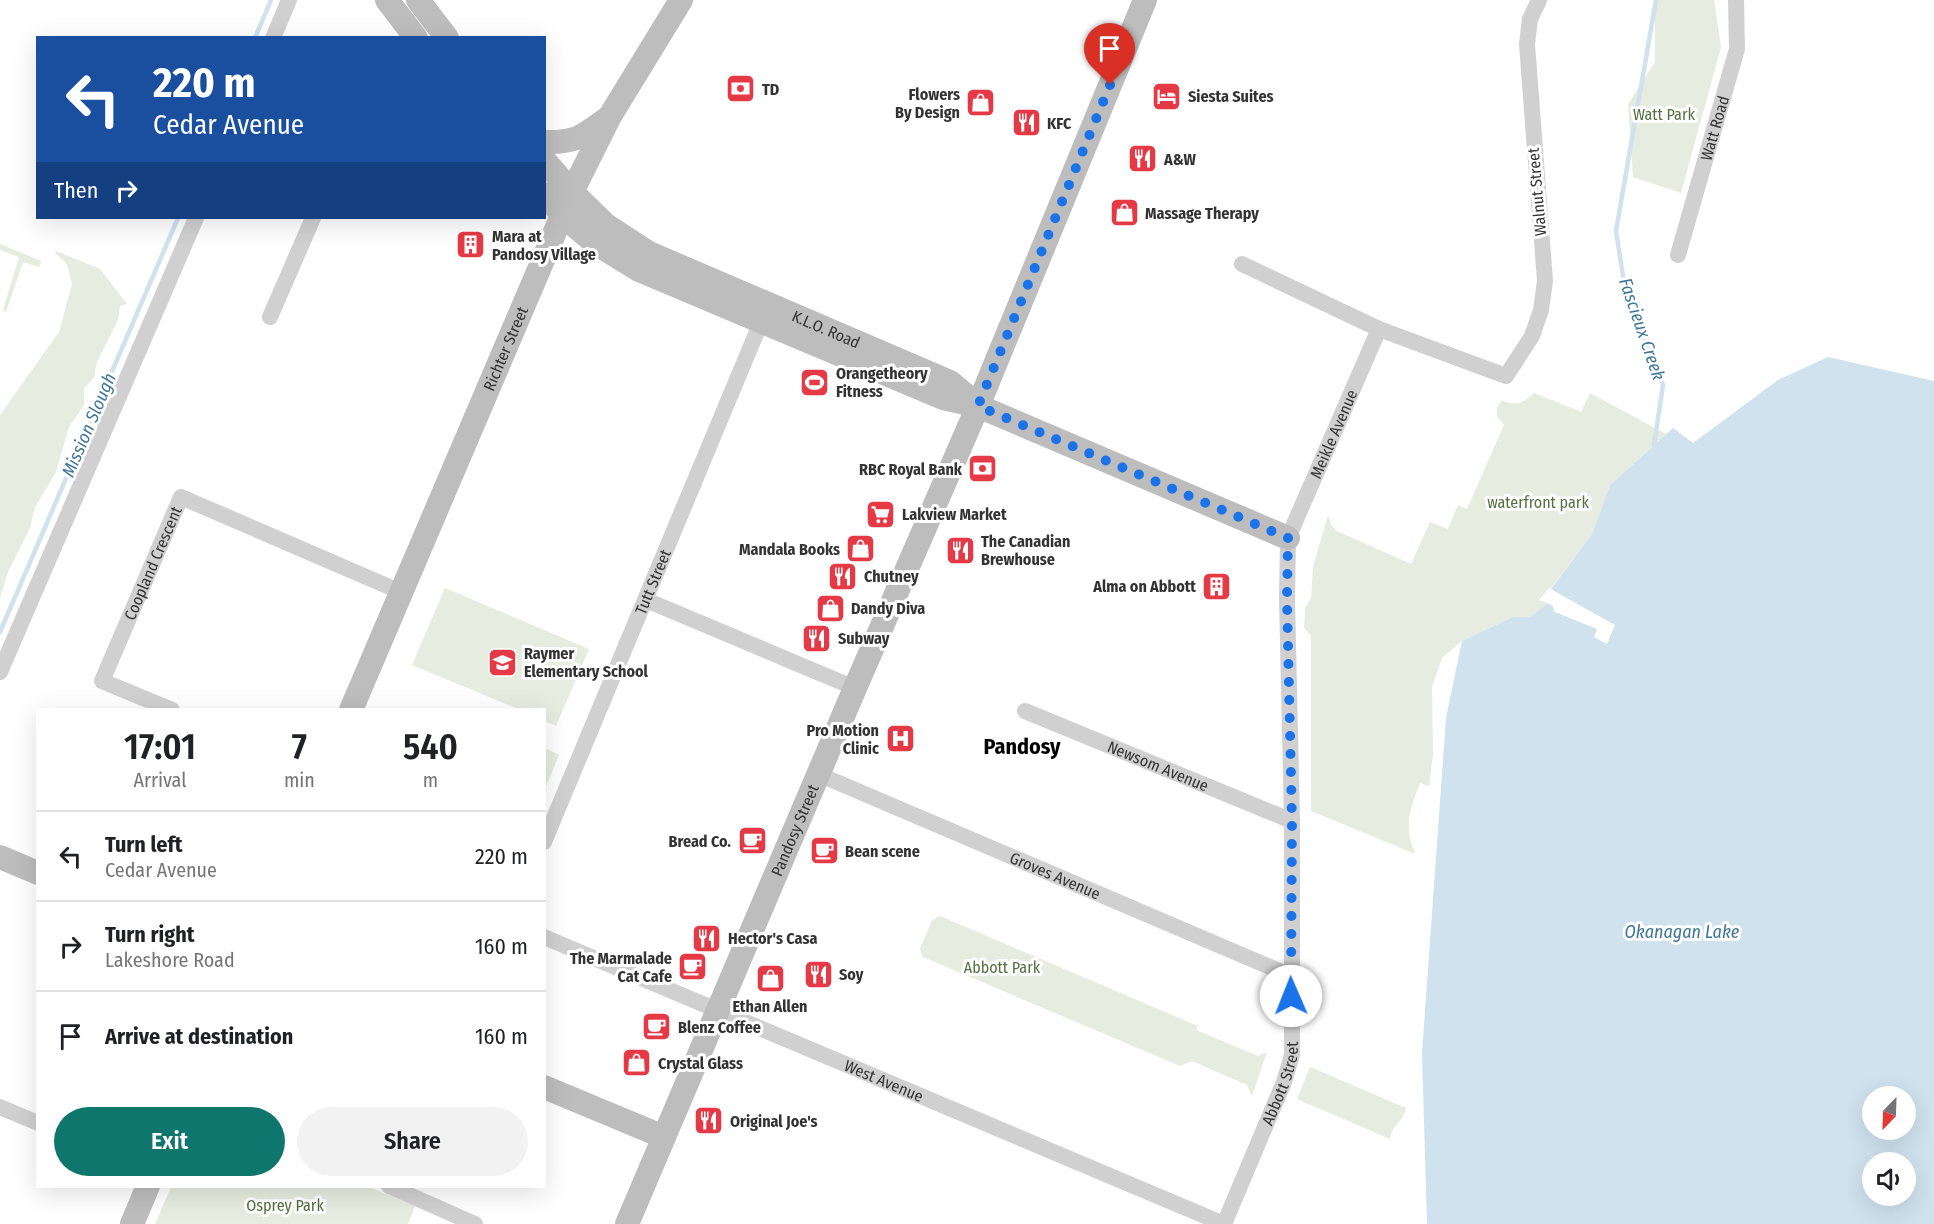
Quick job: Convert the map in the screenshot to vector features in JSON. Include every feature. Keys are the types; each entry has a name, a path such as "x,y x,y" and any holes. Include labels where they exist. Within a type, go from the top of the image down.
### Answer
{"street":[{"path":"274,36 289,0"},
{"path":"387,0 408,34"},
{"name":"Richter Street","path":"352,708 572,192 610,116 681,0"},
{"name":"Pandosy Street","path":"627,1224 818,774 978,406 1145,0"},
{"name":"Walnut Street","path":"1379,329 1506,376 1532,336 1541,310 1545,281 1527,44 1530,19 1539,0"},
{"name":"Watt Road","path":"1678,255 1737,49 1736,0"},
{"path":"408,34 422,6 445,36"},
{"path":"546,142 565,142 585,135 610,116"},
{"name":"K.L.O. Road","path":"546,162 606,225 649,254 950,382 978,406"},
{"name":"K.L.O. Road","path":"546,196 562,216 595,243 639,270 943,398 978,406"},
{"path":"0,672 196,219"},
{"path":"270,317 313,219"},
{"path":"1242,264 1379,329"},
{"name":"Tutt Street","path":"546,837 761,322"},
{"name":"Meikle Avenue","path":"1288,538 1379,329"},
{"path":"978,406 1288,538"},
{"name":"Coopland Crescent","path":"167,708 102,681 181,497 401,592"},
{"name":"Abbott Street","path":"1224,1224 1284,1082 1292,1055 1292,821 1287,599 1288,538"},
{"path":"646,600 855,688"},
{"name":"Newsom Avenue","path":"1025,711 1292,821"},
{"name":"Groves Avenue","path":"818,774 1291,976"},
{"path":"0,857 36,872"},
{"name":"West Avenue","path":"546,938 1224,1224"},
{"path":"546,1088 664,1137"},
{"path":"0,1107 36,1122"},
{"path":"132,1224 147,1188"},
{"path":"395,1188 475,1224"}],"green space":[{"name":"Watt Park","path":"1655,0 1714,0 1721,47 1681,193 1633,177 1628,104 1655,62"},
{"path":"0,244 41,261 39,267 23,262 6,312 3,310 19,257 0,250"},
{"path":"56,251 100,269 127,304 120,306 118,320 97,362 94,378 84,388 84,405 69,427 56,472 35,507 30,528 8,572 0,598 0,415 59,332 72,284 67,264 55,253"},
{"name":"waterfront park","path":"1534,393 1581,412 1590,393 1666,434 1610,485 1592,534 1542,600 1548,604 1530,617 1513,617 1462,641 1442,658 1432,687 1433,754 1429,786 1420,783 1409,818 1409,834 1415,853 1413,853 1311,811 1311,635 1304,628 1305,608 1311,598 1313,567 1328,515 1331,525 1337,531 1411,564 1430,522 1448,529 1458,505 1467,509 1504,425 1497,416 1497,408 1502,400 1519,403"},
{"path":"445,588 589,649 556,726 546,721 546,708 516,708 412,665"},
{"path":"546,748 559,755 546,787"},
{"name":"Abbott Park","path":"940,916 1198,1026 1196,1030 1258,1056 1267,1052 1252,1096 1247,1085 1192,1061 1180,1066 923,957 920,949 932,920"},
{"path":"1310,1067 1406,1108 1390,1139 1297,1099"},
{"name":"Osprey Park","path":"171,1188 371,1188 415,1206 408,1224 155,1224"}],"water":[{"name":"Okanagan Lake","path":"1828,357 1934,381 1934,1224 1427,1224 1422,1053 1446,718 1462,641 1513,617 1530,617 1547,604 1542,601 1592,534 1610,485 1673,428 1693,443 1778,380"}],"pier":[{"path":"1549,588 1615,625 1607,644 1594,637 1597,629 1555,612 1552,605 1539,600"}],"waterway":[{"name":"Mission Slough","path":"256,36 271,0"},
{"name":"Fascieux Creek","path":"1654,445 1663,385 1625,289 1616,231 1656,0"},
{"name":"Mission Slough","path":"0,632 178,219"}],"place":[{"name":"TD","path":"741,89"},
{"name":"Siesta Suites","path":"1167,96"},
{"name":"Flowers By Design","path":"981,103"},
{"name":"KFC","path":"1026,123"},
{"name":"A&W","path":"1143,159"},
{"name":"Massage Therapy","path":"1124,213"},
{"name":"Mara at Pandosy Village","path":"471,245"},
{"name":"Orangetheory Fitness","path":"815,382"},
{"name":"RBC Royal Bank","path":"983,469"},
{"name":"Lakview Market","path":"881,514"},
{"name":"Mandala Books","path":"861,549"},
{"name":"The Canadian Brewhouse","path":"960,550"},
{"name":"Chutney","path":"843,576"},
{"name":"Alma on Abbott","path":"1217,586"},
{"name":"Dandy Diva","path":"830,608"},
{"name":"Subway","path":"817,638"},
{"name":"Raymer Elementary School","path":"503,662"},
{"name":"Pro Motion Clinic","path":"900,739"},
{"name":"Bread Co.","path":"752,841"},
{"name":"Bean scene","path":"824,851"},
{"name":"Hector's Casa","path":"707,938"},
{"name":"The Marmalade Cat Cafe","path":"693,967"},
{"name":"Soy","path":"818,974"},
{"name":"Ethan Allen","path":"770,978"},
{"name":"Blenz Coffee","path":"657,1027"},
{"name":"Crystal Glass","path":"637,1063"},
{"name":"Original Joe's","path":"709,1121"}],"district":[{"name":"Pandosy","path":"1022,746"}],"route":[{"path":"1110,85 978,406 1288,538 1287,599 1292,821 1291,996"}]}
